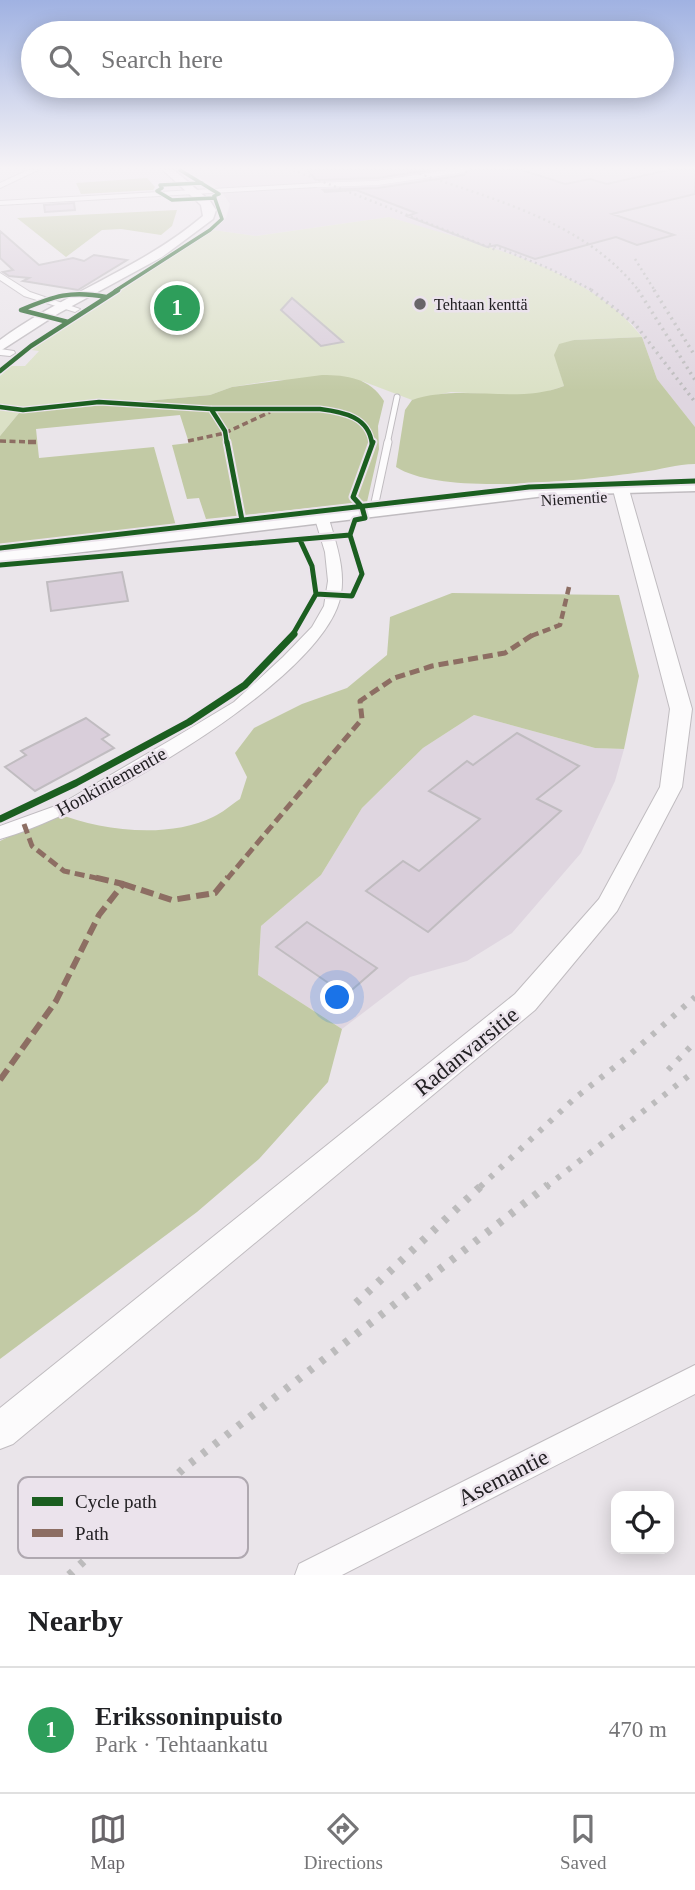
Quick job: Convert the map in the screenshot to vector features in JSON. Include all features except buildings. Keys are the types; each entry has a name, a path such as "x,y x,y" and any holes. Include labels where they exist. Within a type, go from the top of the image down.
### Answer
{"main road":[{"path":"2,353 63,310 104,290 118,277 171,244"},
{"name":"Niementie","path":"0,556 454,503 695,486"},
{"name":"Niementie","path":"612,491 695,495"}],"street":[{"path":"1,278 24,301 63,310"},
{"name":"Radanvarsitie","path":"0,1431 525,1002 608,905 671,787 684,731 681,709 630,532 612,491"},
{"name":"Honkiniementie","path":"0,833 67,808 175,746 240,705 288,660 318,629 331,606 335,581 332,552 323,519"},
{"name":"Asemantie","path":"310,1575 695,1379"}],"lane":[{"path":"373,512 397,397"}],"shaded area":[{"path":"473,244 695,244 695,427 657,379 642,337 631,323 560,274"},
{"path":"474,715 595,748 624,749 615,781 581,853 512,933 467,961 410,977 342,1029 258,975 261,926 321,875 362,808 423,748"}],"green space":[{"path":"49,244 84,244 66,257"},
{"path":"193,244 479,244 559,274 591,292 618,312 642,337 574,340 555,355 564,386 546,392 517,396 451,392 412,400 362,381 275,380 232,387 210,395 19,413 0,436 0,376 11,366 25,366 39,351 31,350"},
{"path":"642,337 657,379 695,427 695,464 586,479 515,484 446,482 418,476 396,467 405,410 412,400 450,393 527,394 564,386 554,355 559,344 574,340"},
{"path":"322,375 357,379 372,387 384,401 378,426 379,449 367,502 206,519 199,498 187,499 172,445 189,443 180,415 36,429 39,458 154,447 176,526 0,544 0,436 19,413 210,395 232,387"},
{"path":"452,593 619,595 639,676 624,749 595,748 474,715 423,748 362,808 321,875 261,926 258,975 342,1029 328,1082 259,1159 197,1212 0,1359 0,841 57,813 93,824 135,830 176,828 216,815 240,799 247,777 235,753 254,728 302,704 347,688 387,655 390,617"}],"railway":[{"path":"480,244 496,250"},
{"path":"489,244 548,268 594,291"},
{"path":"587,244 617,267 639,291"},
{"path":"635,259 655,291"},
{"path":"591,290 635,324 695,402"},
{"path":"638,290 695,380"},
{"path":"654,290 695,356"},
{"path":"480,1187 575,1098 626,1058 695,997"},
{"path":"668,1070 695,1042"},
{"path":"546,1187 695,1071"},
{"path":"356,1303 482,1185"},
{"path":"174,1477 548,1185"},
{"path":"69,1575 87,1558"}],"marked path":[{"path":"188,441 225,433 270,412"},
{"path":"0,441 37,442"},
{"path":"123,884 172,900 215,893 362,719 360,701 394,678 432,666 505,653 534,634 560,625 569,587"},
{"path":"0,1080 56,1001 99,915 123,884 64,871 32,846 24,824"}],"cycle path":[{"path":"0,371 31,346 189,244"},
{"path":"68,322 21,310 52,297 79,292 106,297"},
{"path":"0,407 23,410 99,402 211,409 320,409 338,411 356,418 368,427 373,442 353,497 362,507 365,518 355,520 350,535 0,565"},
{"path":"211,409 225,431 242,520"},
{"path":"0,548 529,487 695,481"},
{"path":"300,540 312,566 316,594 352,596 362,574 350,535"},
{"path":"0,819 76,783 189,722 245,685 298,630 316,594"}],"place":[{"name":"Tehtaan kenttä","path":"420,304"},
{"name":"Erikssoninpuisto","path":"177,308"}]}
